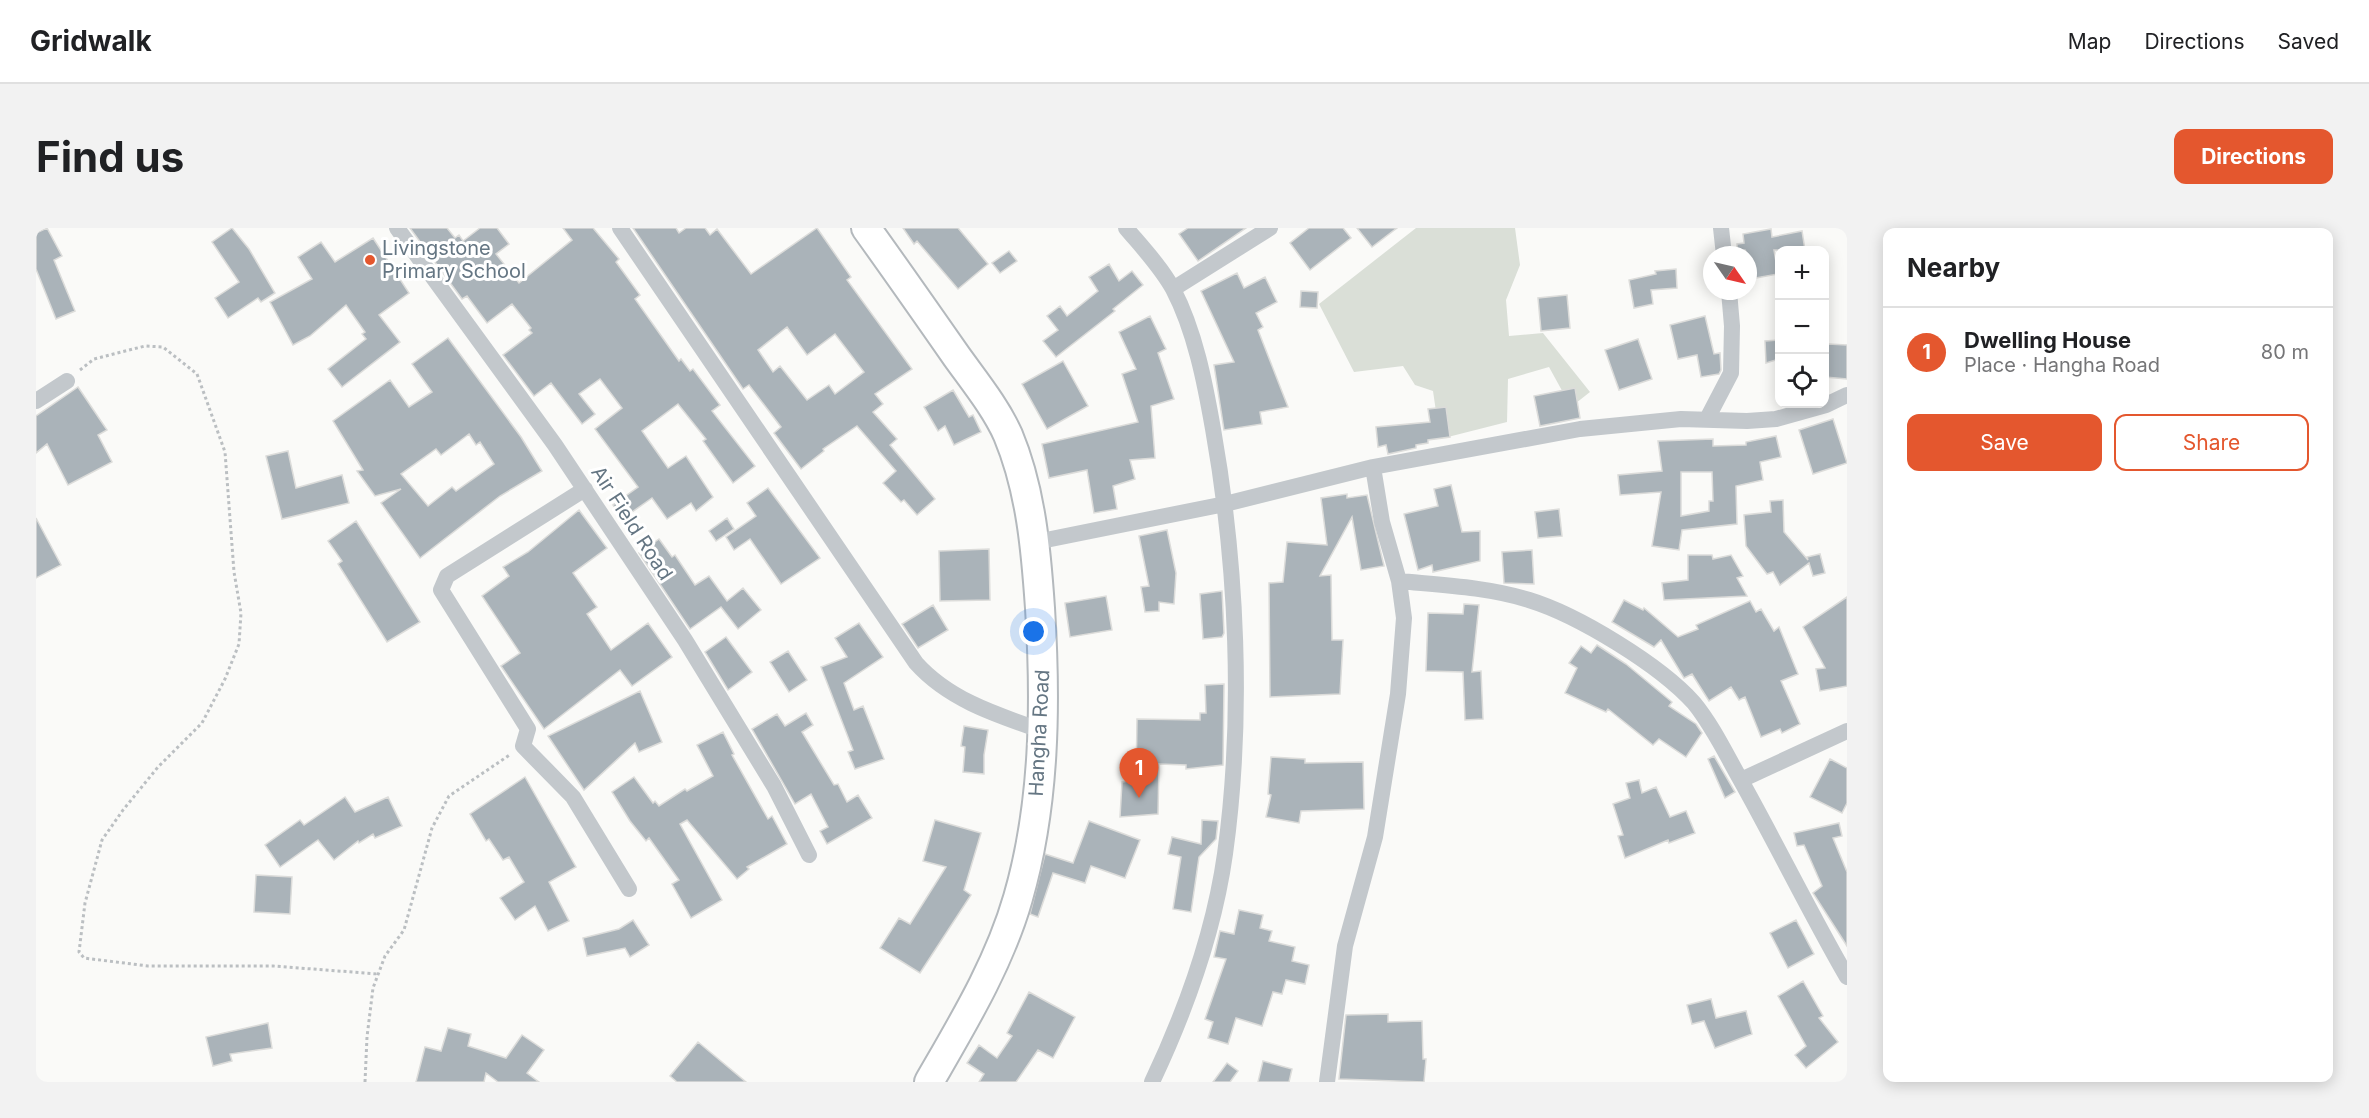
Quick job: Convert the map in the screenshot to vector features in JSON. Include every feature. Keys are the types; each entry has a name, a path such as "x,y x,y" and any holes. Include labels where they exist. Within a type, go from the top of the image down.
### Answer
{"highway":[{"name":"Hangha Road","path":"866,228 982,391 1007,434 1022,478 1036,542 1043,731 1032,838 1018,899 993,966 929,1082"}],"street":[{"name":"Air Field Road","path":"397,228 585,489 725,702 774,786 809,855"},
{"path":"620,228 916,663 934,683 958,697 1043,731"},
{"path":"1126,228 1173,289 1198,358 1209,404 1225,504 1236,699 1233,774 1225,855 1209,929 1181,1017 1152,1082"},
{"path":"1173,289 1270,228"},
{"path":"1721,228 1723,246"},
{"path":"1707,419 1731,373 1730,300"},
{"path":"36,400 67,381"},
{"path":"1036,542 1225,504 1374,467 1580,429 1681,419 1747,421 1776,418 1826,405 1847,395"},
{"path":"1327,1082 1345,946 1375,837 1398,694 1404,618 1399,581 1382,522 1374,467"},
{"path":"585,489 447,576 441,590 448,605 528,729 523,746 573,797 629,888"},
{"path":"1399,581 1485,591 1528,600 1561,612 1588,627 1677,687 1710,725 1753,799 1847,976"},
{"path":"1741,780 1847,731"}],"path":[{"path":"67,381 94,359 145,346 162,347 197,374 225,452 234,572 241,613 239,644 225,680 202,723 158,767 102,840 85,903 79,952 84,958 148,966 273,966 378,975"},
{"path":"365,1082 373,988 385,956 404,930 432,828 449,796 523,746"}],"shaded area":[{"path":"1416,228 1515,228 1520,265 1506,300 1509,336 1543,333 1590,392 1571,407 1549,367 1508,379 1507,422 1440,439 1433,391 1415,385 1403,366 1354,372 1319,304"}],"building":[{"path":"47,228 62,256 54,260 75,311 56,319 36,269 36,233"},
{"path":"232,228 249,249 275,293 261,302 258,298 228,318 215,298 239,282 212,242"},
{"path":"410,228 447,228 455,238 459,235 463,241 480,228 497,228 509,244 496,254 519,283 572,240 563,228 593,228 619,259 616,262 640,295 635,299 679,361 681,359 690,371 693,369 720,405 712,411 755,466 733,483 703,441 706,439 678,404 642,431 668,468 686,456 713,497 696,511 691,503 667,519 652,498 622,519 613,505 638,487 595,429 622,408 600,379 579,394 595,414 582,424 551,383 534,396 503,355 532,333 529,330 531,328 512,304 487,323 467,296 462,299"},
{"path":"633,228 676,228 679,233 686,228 705,228 710,235 717,229 751,274 817,228 851,277 847,280 912,369 875,394 883,404 873,412 897,439 890,445 935,499 917,515 904,500 901,502 883,483 896,471 857,426 823,449 824,451 801,469 774,433 781,427 749,385 743,389","holes":["787,327 807,355 835,334 864,372 835,394 829,385 807,400 780,366 773,372 758,350"]},
{"path":"903,228 958,228 988,264 958,289 917,241 914,244"},
{"path":"1188,228 1246,228 1198,261 1179,234"},
{"path":"1309,228 1343,228 1351,238 1310,270 1290,243"},
{"path":"1357,228 1397,228 1372,247"},
{"path":"1771,229 1772,237 1802,231 1804,246 1775,246 1775,275 1757,278 1757,246 1737,246 1737,244 1744,243 1743,234"},
{"path":"373,238 409,293 379,315 400,342 342,387 328,369 366,339 362,334 365,332 346,305 310,336 293,345 270,302 312,279 298,257 321,242 335,262"},
{"path":"1009,251 1017,261 1000,273 992,263"},
{"path":"1109,264 1119,281 1132,271 1143,285 1113,309 1115,311 1056,357 1043,341 1058,330 1047,316 1060,306 1067,316 1098,291 1089,277"},
{"path":"1676,269 1677,288 1651,290 1653,304 1634,308 1629,280 1656,274 1655,271"},
{"path":"1237,273 1244,288 1265,277 1277,302 1256,313 1263,327 1258,330 1288,407 1260,412 1262,424 1224,430 1214,365 1234,362 1201,291"},
{"path":"1301,291 1318,292 1317,308 1300,307"},
{"path":"1567,295 1570,328 1541,331 1538,298"},
{"path":"1150,316 1166,349 1158,353 1174,399 1151,406 1155,458 1130,460 1135,479 1113,486 1117,509 1094,513 1087,470 1049,478 1042,444 1138,422 1122,374 1136,369 1119,332"},
{"path":"1705,316 1714,354 1720,353 1721,370 1719,374 1701,377 1697,355 1678,359 1670,325"},
{"path":"448,338 521,437 542,471 500,496 420,558 381,503 401,489 375,496 357,471 363,470 333,421 390,380 409,407 432,392 412,364","holes":["469,434 476,445 480,442 494,464 456,491 452,487 428,506 401,474 436,449 441,455"]},
{"path":"1638,339 1652,379 1619,390 1605,350"},
{"path":"1775,340 1775,360 1766,363 1765,341"},
{"path":"1829,344 1847,345 1847,379 1829,377"},
{"path":"1063,361 1088,406 1047,429 1022,384"},
{"path":"78,387 107,430 98,435 112,462 68,485 47,444 36,453 36,416"},
{"path":"1575,388 1580,418 1540,426 1534,396"},
{"path":"953,390 969,417 973,415 981,432 954,445 945,426 938,431 924,407"},
{"path":"1446,407 1450,437 1428,440 1428,443 1416,445 1416,448 1388,454 1386,445 1378,447 1376,427 1430,422 1428,409"},
{"path":"1833,419 1847,463 1813,474 1799,430"},
{"path":"1776,436 1781,457 1760,462 1763,480 1736,486 1737,524 1682,530 1679,550 1652,546 1661,492 1620,495 1618,475 1662,471 1658,441 1713,439 1713,446 1746,445 1746,442","holes":["1681,472 1712,472 1713,501 1709,501 1709,511 1681,516"]},
{"path":"288,451 296,488 342,475 349,503 282,519 266,456"},
{"path":"1451,485 1462,532 1480,531 1480,561 1433,572 1432,565 1418,570 1404,514 1438,506 1434,489"},
{"path":"768,488 820,558 781,584 750,539 734,550 726,537 756,516 747,503"},
{"path":"1347,494 1347,498 1367,495 1384,566 1361,570 1352,517 1320,576 1331,575 1332,640 1343,640 1340,694 1270,697 1269,583 1283,582 1287,542 1327,545 1321,498"},
{"path":"1783,500 1784,532 1808,560 1807,557 1820,554 1825,573 1813,576 1809,563 1780,585 1773,572 1767,574 1746,546 1744,515 1771,512 1770,501"},
{"path":"1559,509 1562,536 1538,538 1535,512"},
{"path":"579,510 607,548 573,573 597,607 587,614 611,650 648,623 672,657 632,686 620,670 544,729 501,666 520,653 482,596 509,576 503,567 528,552"},
{"path":"36,518 61,565 36,578"},
{"path":"727,518 734,529 716,541 709,531"},
{"path":"356,521 420,622 387,642 338,564 342,561 328,541"},
{"path":"1167,530 1176,573 1174,604 1159,602 1159,611 1145,612 1141,587 1149,586 1139,536"},
{"path":"659,539 672,557 675,555 695,585 709,576 727,601 743,588 761,610 738,629 721,607 690,629 639,553"},
{"path":"989,549 990,600 940,601 939,551"},
{"path":"1532,550 1534,584 1504,583 1502,552"},
{"path":"1688,555 1712,555 1713,559 1731,555 1743,576 1737,578 1747,596 1664,600 1662,583 1688,580"},
{"path":"1222,591 1224,633 1222,637 1203,639 1200,594"},
{"path":"1106,596 1112,630 1070,637 1065,603"},
{"path":"1847,597 1847,686 1820,691 1816,669 1825,668 1803,627"},
{"path":"1624,600 1643,610 1644,608 1678,637 1698,629 1696,625 1750,601 1756,612 1761,609 1774,631 1779,627 1798,674 1781,681 1800,724 1782,733 1780,729 1761,737 1745,697 1739,700 1731,687 1709,701 1692,674 1684,678 1661,640 1654,647 1612,622"},
{"path":"1464,604 1479,605 1472,672 1481,671 1483,719 1465,720 1463,672 1426,671 1428,613 1463,614"},
{"path":"933,605 948,630 918,648 902,624"},
{"path":"859,623 883,657 844,683 854,710 863,706 884,759 855,769 848,752 853,750 821,667 847,657 835,638"},
{"path":"726,637 752,672 728,690 705,652"},
{"path":"1597,645 1626,664 1672,702 1669,706 1696,724 1702,733 1686,757 1659,739 1653,745 1608,709 1606,712 1565,693 1577,668 1569,663 1581,646 1591,653"},
{"path":"788,651 807,680 789,692 770,662"},
{"path":"1224,684 1223,765 1186,769 1186,765 1159,764 1158,814 1120,817 1122,782 1136,780 1137,719 1200,720 1200,713 1206,713 1205,685"},
{"path":"640,691 662,742 639,752 635,743 584,790 548,736"},
{"path":"806,713 813,725 802,732 834,785 838,784 847,802 858,795 872,818 827,844 820,831 828,827 811,794 795,804 752,729 777,714 785,726"},
{"path":"964,726 988,730 984,774 963,772 965,747 961,746"},
{"path":"723,732 734,754 732,755 768,819 772,816 787,844 747,867 749,869 737,879 687,820 680,824 722,900 691,918 672,884 679,880 649,838 646,841 630,821 612,792 634,777 653,803 655,801 659,806 685,789 687,791 713,776 697,745"},
{"path":"1714,756 1735,792 1725,798 1708,759"},
{"path":"1271,757 1305,759 1305,763 1363,762 1364,809 1301,811 1299,823 1266,817 1271,795 1268,794"},
{"path":"1830,759 1847,768 1847,803 1842,813 1810,797"},
{"path":"525,777 576,867 549,882 569,921 548,931 535,906 515,920 500,898 524,882 509,857 503,860 489,839 486,841 470,814"},
{"path":"1639,780 1642,793 1656,787 1670,817 1686,811 1695,833 1669,843 1668,840 1625,858 1618,836 1623,835 1613,804 1630,798 1626,783"},
{"path":"345,797 355,812 388,797 402,826 375,838 373,834 359,843 358,841 334,860 318,840 280,867 265,845 300,820 304,825"},
{"path":"935,820 981,833 964,890 971,895 920,973 880,948 899,918 910,924 946,867 923,861"},
{"path":"1202,820 1218,821 1216,839 1199,857 1191,912 1173,909 1181,857 1168,854 1172,837 1201,844"},
{"path":"1089,821 1140,840 1125,878 1091,866 1085,883 1053,873 1038,917 1030,914 1045,854 1073,863"},
{"path":"1839,823 1842,836 1833,838 1847,872 1847,946 1813,893 1822,886 1804,845 1797,846 1794,833"},
{"path":"256,875 292,877 290,914 254,912"},
{"path":"1239,910 1263,915 1260,928 1272,931 1269,941 1295,947 1292,961 1309,965 1305,984 1286,980 1282,994 1273,992 1262,1026 1236,1018 1228,1044 1208,1038 1213,1022 1205,1019 1226,959 1214,957 1220,931 1234,934"},
{"path":"633,920 649,945 630,957 625,948 587,956 583,938 619,929"},
{"path":"1796,920 1814,954 1788,968 1770,933"},
{"path":"1803,981 1823,1016 1819,1018 1838,1042 1806,1068 1795,1055 1806,1046 1778,996"},
{"path":"1029,992 1075,1017 1053,1058 1038,1050 1016,1082 979,1082 984,1074 967,1063 979,1045 997,1058 1012,1036 1007,1033"},
{"path":"1711,999 1716,1018 1746,1011 1752,1034 1715,1048 1704,1021 1692,1024 1687,1005"},
{"path":"1388,1014 1388,1022 1422,1021 1423,1059 1426,1059 1424,1082 1339,1079 1346,1015"},
{"path":"268,1023 272,1048 230,1054 232,1061 213,1066 206,1037"},
{"path":"448,1028 471,1034 468,1046 506,1058 522,1035 544,1050 527,1073 539,1082 498,1082 486,1073 484,1082 416,1082 425,1047 441,1051"},
{"path":"698,1042 746,1082 677,1082 670,1076"},
{"path":"1263,1061 1292,1069 1289,1082 1258,1082"},
{"path":"1227,1063 1238,1071 1230,1082 1213,1082"}],"place":[{"name":"Livingstone Primary School","path":"370,260"},
{"name":"Dwelling House","path":"1139,798"}]}
